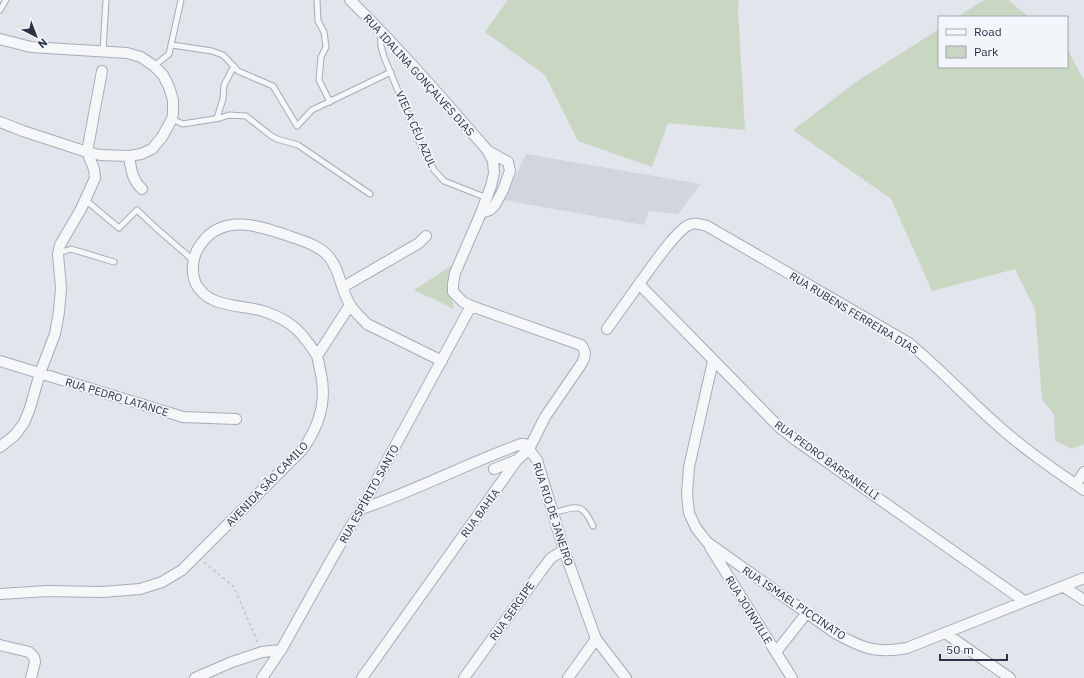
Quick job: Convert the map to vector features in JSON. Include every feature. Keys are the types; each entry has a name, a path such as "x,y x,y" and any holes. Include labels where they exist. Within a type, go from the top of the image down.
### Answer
{"street":[{"name":"RUA IDALINA GONÇALVES DIAS","path":"350,0 380,29 488,151 492,161 494,173 481,213"},
{"path":"0,39 31,47 127,52 154,66 163,75 173,100 172,119 162,137 152,149 141,154 129,156 100,155 87,152 0,122"},
{"path":"0,447 15,435 24,423 40,373 55,334 61,288 58,254 60,245 82,209 95,178 94,169 87,152 102,71"},
{"name":"RUA IDALINA GONÇALVES DIAS","path":"481,213 490,210 495,205 504,190 510,171 508,162 488,151"},
{"path":"129,156 136,183 142,189"},
{"path":"471,306 453,292 453,284 455,273 481,213"},
{"name":"AVENIDA SÃO CAMILO","path":"0,594 47,591 102,592 140,589 162,582 182,570 302,450 312,437 319,421 323,402 323,384 317,356 299,330 286,321 265,312 216,302 207,296 196,284 192,269 197,248 219,228 240,224 253,224 309,243 328,255 335,264 350,305 367,324 442,361"},
{"name":"RUA RUBENS FERREIRA DIAS","path":"639,284 680,231 689,224 707,226 909,344 1022,446 1080,487"},
{"path":"343,287 419,243 426,236"},
{"path":"607,329 639,284"},
{"name":"RUA PEDRO BARSANELLI","path":"639,284 779,427 1024,601"},
{"path":"317,356 350,305"},
{"name":"RUA BAHIA","path":"362,678 517,460 529,449 546,417 582,363 585,356 585,349 581,344 471,306"},
{"name":"RUA ESPÍRITO SANTO","path":"262,678 281,650 361,509 471,306"},
{"name":"RUA ISMAEL PICCINATO","path":"714,360 689,467 687,494 689,513 696,528 707,542 806,614 856,645 873,650 890,651 907,648 1084,578"},
{"name":"RUA PEDRO LATANCE","path":"0,361 183,417 236,419"},
{"name":"RUA RIO DE JANEIRO","path":"361,509 391,500 494,454 521,444 525,444 534,456 538,465 564,550 596,639 626,678"},
{"path":"494,454 496,490"},
{"path":"494,469 517,460 526,460 538,465"},
{"path":"1080,487 1084,472"},
{"name":"RUA JOINVILLE","path":"707,542 792,678"},
{"name":"RUA SERGIPE","path":"464,678 540,571 551,558 564,550"},
{"path":"1064,587 1084,600"},
{"path":"776,652 806,614"},
{"path":"945,633 1010,678"},
{"path":"568,678 596,639"},
{"path":"0,646 29,652 34,657 35,662 32,678"},
{"path":"195,678 232,662 262,652 281,650"}],"lane":[{"path":"0,10 6,0"},
{"path":"103,50 106,0"},
{"path":"154,66 170,54 181,0"},
{"path":"317,0 318,21 324,32 326,47 321,56 319,80 330,102"},
{"name":"VIELA CÉU AZUL","path":"380,29 381,46 384,57 420,144 438,176 450,184 487,198"},
{"path":"172,45 212,51 223,55 238,71 273,86 298,126 312,110 391,72"},
{"path":"217,118 223,99 224,85 234,66"},
{"path":"172,119 183,124 229,115 246,116 270,135 277,139 298,145 370,194"},
{"path":"89,203 119,228 138,210 194,261"},
{"path":"58,254 71,249 114,262"},
{"path":"553,513 578,508 584,510 593,526"}],"path":[{"path":"197,555 234,587 262,652"}],"shaded area":[{"path":"526,154 701,184 678,214 649,211 644,225 504,200"}],"green space":[{"path":"508,0 739,0 738,8 745,130 668,123 652,167 578,141 545,75 485,32"},
{"path":"984,0 1008,0 1028,16 959,16"},
{"path":"938,30 938,68 1068,68 1068,51 1084,80 1084,444 1072,449 1055,441 1054,414 1042,400 1035,310 1015,269 932,291 891,199 793,130 856,82"},
{"path":"454,264 449,288 454,309 414,290"}]}
